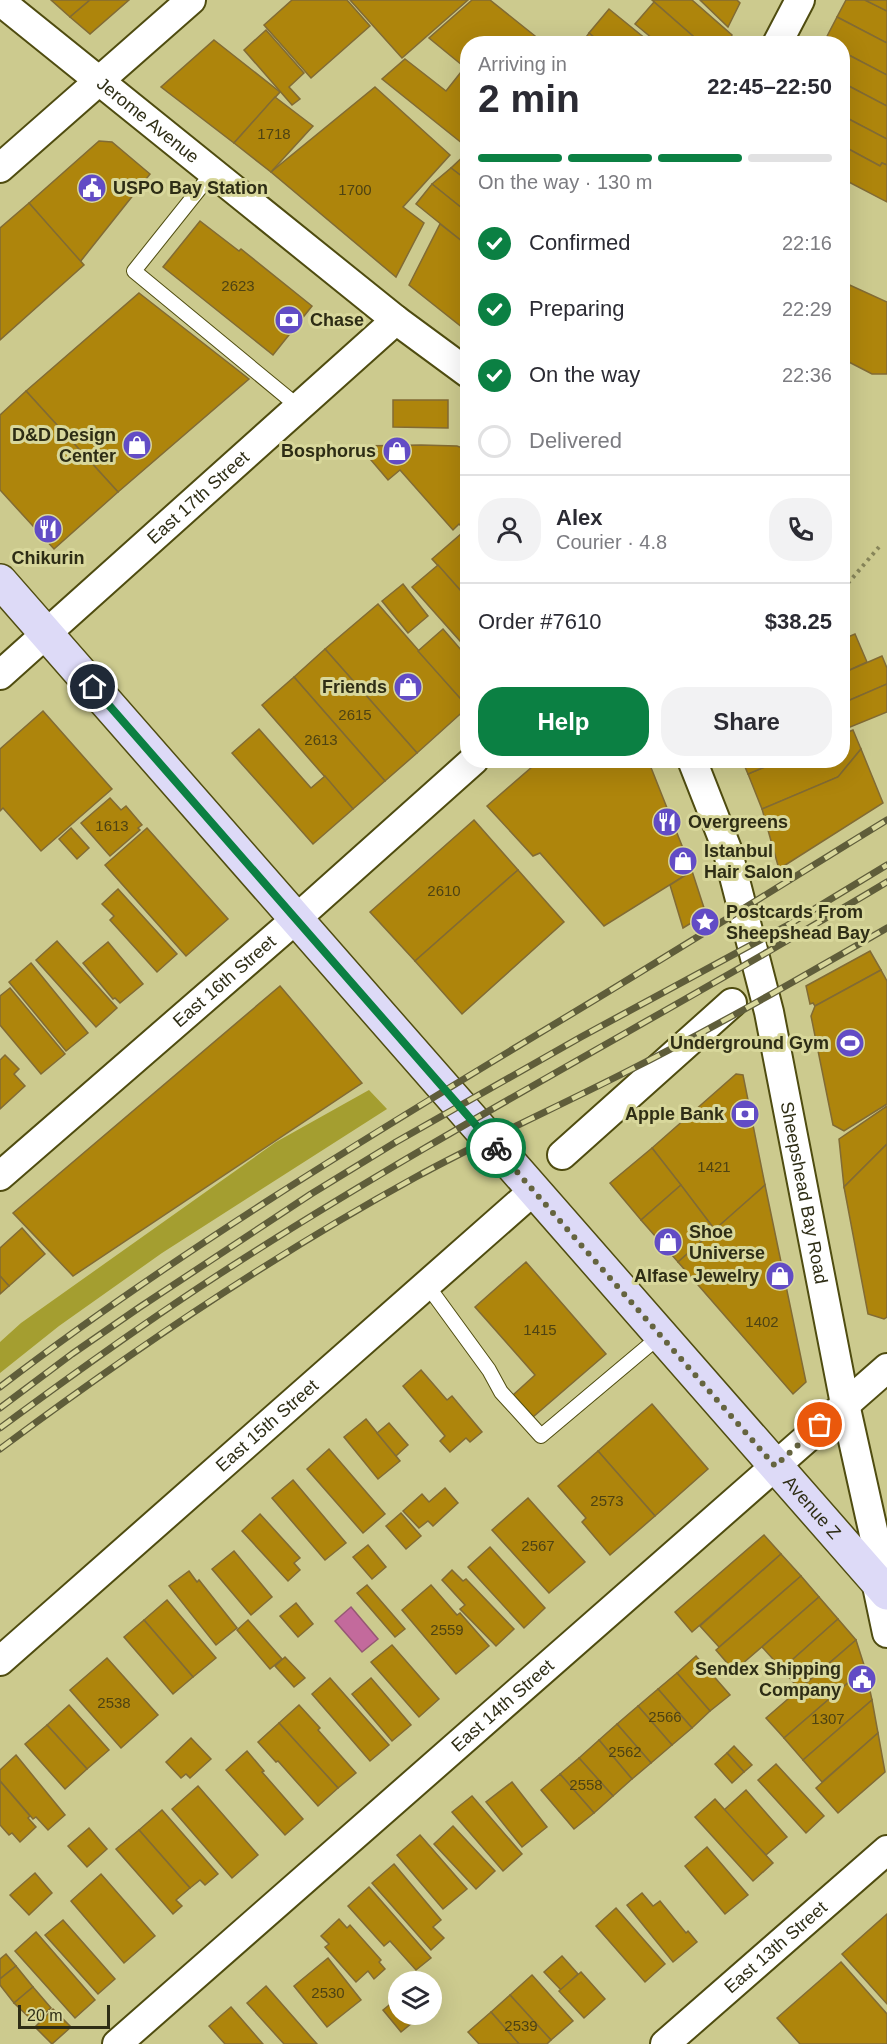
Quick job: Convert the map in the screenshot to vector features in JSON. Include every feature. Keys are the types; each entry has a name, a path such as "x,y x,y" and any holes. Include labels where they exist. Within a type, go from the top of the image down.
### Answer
{"street":[{"path":"0,168 191,0"},
{"path":"781,36 800,0"},
{"name":"Jerome Avenue","path":"0,2 396,320 460,367"},
{"name":"East 17th Street","path":"0,675 396,320"},
{"name":"Avenue Z","path":"0,581 882,1587"},
{"name":"East 16th Street","path":"0,1176 296,919 465,768"},
{"name":"Sheepshead Bay Road","path":"695,768 727,849 769,1012 844,1404 879,1557 887,1633"},
{"path":"562,1155 732,1003"},
{"name":"East 15th Street","path":"0,1660 533,1191"},
{"name":"East 14th Street","path":"117,2044 887,1368"},
{"name":"East 13th Street","path":"665,2044 887,1850"}],"lane":[{"path":"213,172 134,271 300,408"},
{"path":"427,1285 489,1370 501,1392 542,1436 660,1336"}],"path":[{"path":"850,581 879,547"}],"shaded area":[{"path":"369,1090 387,1109 162,1253 59,1326 0,1373 0,1342 21,1323 276,1142"},
{"path":"351,1607 378,1639 362,1652 335,1621"}],"building":[{"path":"51,0 90,0 70,17"},
{"path":"90,0 129,0 90,34 70,17"},
{"path":"292,0 347,0 370,26 311,78 264,25"},
{"path":"350,0 468,0 402,58"},
{"path":"472,0 490,0 535,36 460,36 460,63 429,38"},
{"path":"652,0 692,0 732,35 693,36"},
{"path":"700,0 737,0 740,3 728,27"},
{"path":"846,0 865,0 887,11 887,43 837,17"},
{"path":"865,0 887,0 887,11"},
{"path":"654,2 693,36 649,36 635,24"},
{"path":"609,9 642,36 593,36 589,33"},
{"path":"837,17 887,43 887,75 850,56 850,36 827,36"},
{"path":"266,30 304,73 289,87 300,99 292,105 244,50"},
{"path":"214,40 280,92 234,143 161,87"},
{"path":"850,56 887,75 887,106 850,87"},
{"path":"405,59 446,91 460,73 460,142 382,79"},
{"path":"375,87 450,155 403,207 424,223 396,277 271,172"},
{"path":"850,87 887,106 887,139 850,120"},
{"path":"275,97 313,126 271,172 234,143"},
{"path":"850,120 887,139 887,165 882,163 880,166 850,150"},
{"name":"USPO Bay Station","path":"99,141 112,142 150,174 80,262 29,203"},
{"path":"850,150 880,166 882,163 887,165 887,202 850,183"},
{"path":"460,160 460,175 451,168"},
{"path":"451,168 460,175 460,207 432,184"},
{"path":"432,184 460,207 460,240 416,204"},
{"path":"29,203 84,265 0,340 0,228"},
{"path":"200,221 239,251 241,249 312,306 273,355 163,267"},
{"path":"440,224 460,240 460,326 409,285"},
{"path":"850,285 887,302 887,374 872,374 850,363"},
{"path":"139,293 249,379 118,492 26,391"},
{"path":"26,391 118,492 54,549 0,490 0,415"},
{"path":"393,400 448,400 448,428 393,427"},
{"path":"359,446 460,447 460,525 453,530 400,470 388,480"},
{"path":"460,535 460,590 432,559"},
{"path":"438,565 460,590 460,641 412,587"},
{"path":"403,584 428,616 408,633 382,601"},
{"path":"378,604 460,698 460,714 417,753 325,649"},
{"path":"443,629 460,649 460,698 418,651"},
{"path":"855,634 867,662 850,670 850,636"},
{"path":"325,649 417,753 385,781 294,677"},
{"path":"882,656 887,668 887,684 850,700 850,670"},
{"path":"294,677 385,781 353,809 262,705"},
{"path":"887,684 887,712 850,727 850,700"},
{"path":"43,711 112,789 41,851 3,808 0,811 0,749"},
{"path":"259,729 311,788 325,776 353,809 313,844 232,753"},
{"path":"853,730 861,749 850,762 850,731"},
{"path":"861,749 883,803 779,869 762,809 838,777 845,768 850,768 850,762"},
{"path":"531,768 651,768 692,871 604,926 540,853 533,856 487,806"},
{"path":"745,768 762,768 748,774"},
{"path":"762,768 845,768 838,777 762,809 748,774"},
{"path":"110,798 121,810 126,806 142,825 138,828 140,830 110,856 81,823"},
{"path":"474,820 518,870 415,961 370,912"},
{"path":"71,828 89,848 77,859 59,839"},
{"path":"147,828 228,919 186,956 105,865"},
{"path":"518,870 564,922 462,1014 415,961"},
{"path":"692,871 706,914 683,928 670,885"},
{"path":"118,889 177,954 157,972 110,920 114,916 102,904"},
{"path":"57,941 117,1008 96,1027 36,960"},
{"path":"108,942 143,984 120,1003 115,998 113,999 83,963"},
{"path":"870,951 881,970 815,1006 813,1003 810,1004 806,986"},
{"path":"31,963 88,1033 66,1051 9,982"},
{"path":"881,970 887,981 887,1104 844,1131 833,1125 811,1016 815,1006"},
{"path":"280,986 362,1083 73,1276 13,1213"},
{"path":"10,988 65,1054 41,1074 0,1025 0,996"},
{"path":"5,1055 19,1069 14,1074 25,1086 0,1109 0,1060"},
{"path":"736,1074 743,1075 765,1185 715,1230 652,1148"},
{"path":"887,1106 887,1144 844,1187 839,1139"},
{"path":"887,1144 887,1317 884,1319 868,1314 844,1187"},
{"path":"652,1148 681,1185 641,1220 610,1183"},
{"path":"681,1185 715,1230 678,1262 641,1220"},
{"path":"765,1185 806,1382 793,1394 678,1262"},
{"path":"22,1228 45,1254 9,1286 0,1276 0,1248"},
{"path":"526,1262 606,1354 533,1417 513,1395 535,1375 475,1307"},
{"path":"0,1276 9,1286 0,1294"},
{"path":"421,1370 447,1400 452,1396 482,1432 470,1442 466,1438 450,1452 440,1441 445,1436 403,1386"},
{"path":"652,1404 708,1469 655,1516 598,1451"},
{"path":"366,1419 400,1461 378,1479 344,1437"},
{"path":"389,1423 408,1445 396,1456 377,1433"},
{"path":"329,1449 385,1514 363,1533 307,1469"},
{"path":"598,1451 655,1516 610,1555 582,1522 586,1518 558,1486"},
{"path":"293,1480 346,1543 325,1560 272,1498"},
{"path":"445,1488 458,1503 433,1526 428,1521 419,1528 403,1511 422,1494 429,1502"},
{"path":"528,1498 585,1562 549,1593 492,1530"},
{"path":"401,1513 421,1536 406,1549 386,1526"},
{"path":"260,1514 300,1558 294,1563 300,1570 288,1581 242,1531"},
{"path":"764,1535 781,1554 692,1632 675,1612"},
{"path":"368,1545 386,1567 372,1579 353,1557"},
{"path":"490,1547 545,1608 524,1628 468,1567"},
{"path":"234,1551 272,1597 251,1615 212,1569"},
{"path":"781,1554 801,1576 719,1647 700,1626"},
{"path":"452,1570 463,1581 466,1579 514,1629 496,1646 460,1609 465,1605 442,1580"},
{"path":"189,1571 197,1582 199,1580 237,1628 216,1645 169,1586"},
{"path":"801,1576 819,1597 734,1671 716,1650"},
{"path":"367,1585 405,1629 395,1637 357,1593"},
{"path":"431,1585 457,1615 460,1613 489,1646 456,1674 402,1610"},
{"path":"819,1597 838,1619 782,1669 762,1647"},
{"path":"167,1600 216,1658 193,1677 144,1620"},
{"path":"296,1603 313,1624 298,1637 280,1616"},
{"path":"838,1619 856,1640 799,1689 782,1669"},
{"path":"144,1620 193,1677 173,1694 124,1637"},
{"path":"248,1620 282,1659 270,1669 237,1630"},
{"path":"856,1640 865,1668 784,1738 766,1718"},
{"path":"392,1645 439,1699 419,1717 371,1662"},
{"path":"696,1656 730,1695 710,1711 677,1673"},
{"path":"285,1657 305,1678 294,1687 275,1666"},
{"path":"107,1658 158,1715 121,1748 70,1690"},
{"path":"865,1668 872,1700 803,1760 784,1738"},
{"path":"677,1673 710,1711 692,1728 658,1689"},
{"path":"330,1678 389,1745 370,1761 312,1694"},
{"path":"371,1678 411,1725 392,1741 352,1694"},
{"path":"658,1689 692,1728 672,1745 638,1706"},
{"path":"872,1700 878,1733 822,1782 803,1760"},
{"path":"69,1705 109,1750 87,1769 47,1725"},
{"path":"299,1705 356,1773 338,1788 279,1723"},
{"path":"638,1706 672,1745 651,1763 617,1724"},
{"path":"279,1723 338,1788 318,1806 258,1742"},
{"path":"617,1724 651,1763 632,1779 599,1740"},
{"path":"47,1725 87,1769 65,1789 25,1744"},
{"path":"878,1733 885,1772 838,1813 816,1788"},
{"path":"191,1738 211,1759 190,1778 186,1774 181,1778 166,1762"},
{"path":"599,1740 632,1779 613,1796 579,1758"},
{"path":"734,1746 752,1765 744,1772 727,1753"},
{"path":"247,1751 303,1819 285,1835 226,1770"},
{"path":"727,1753 744,1772 732,1783 715,1764"},
{"path":"16,1755 65,1815 48,1830 36,1817 33,1819 0,1781 0,1770"},
{"path":"579,1758 613,1796 594,1813 560,1774"},
{"path":"776,1764 824,1816 806,1833 758,1780"},
{"path":"560,1774 594,1813 574,1829 541,1790"},
{"path":"0,1781 30,1816 28,1818 36,1827 20,1842 0,1825"},
{"path":"512,1782 547,1827 522,1847 486,1802"},
{"path":"198,1786 258,1855 232,1878 172,1809"},
{"path":"746,1790 787,1837 766,1855 724,1810"},
{"path":"472,1796 522,1854 503,1871 452,1812"},
{"path":"715,1799 773,1863 753,1881 695,1817"},
{"path":"162,1810 218,1874 205,1885 200,1880 190,1888 139,1830"},
{"path":"453,1826 495,1871 476,1889 434,1844"},
{"path":"89,1828 107,1849 87,1867 68,1846"},
{"path":"139,1830 190,1888 176,1900 182,1906 173,1914 116,1849"},
{"path":"420,1835 467,1889 443,1909 397,1855"},
{"path":"707,1847 748,1895 725,1914 685,1866"},
{"path":"394,1864 441,1920 433,1927 444,1938 431,1950 372,1883"},
{"path":"35,1873 52,1893 29,1915 10,1895"},
{"path":"101,1874 155,1936 124,1963 71,1901"},
{"path":"369,1887 431,1958 416,1970 390,1941 384,1946 348,1906"},
{"path":"642,1893 653,1906 660,1901 686,1933 688,1931 697,1942 673,1962 627,1905"},
{"path":"616,1908 665,1964 645,1982 596,1926"},
{"path":"887,1914 887,2004 842,1954"},
{"path":"339,1919 347,1928 350,1925 381,1960 379,1962 385,1969 374,1979 368,1971 356,1982 325,1947 329,1944 321,1936"},
{"path":"63,1920 115,1979 98,1994 45,1935"},
{"path":"36,1932 95,2000 75,2018 15,1951"},
{"path":"6,1954 16,1966 0,1979 0,1959"},
{"path":"562,1956 578,1974 561,1990 544,1972"},
{"path":"328,1958 361,2000 327,2027 294,1986"},
{"path":"841,1962 887,2014 887,2044 800,2044 777,2018"},
{"path":"16,1966 33,1987 14,2003 0,1985 0,1979"},
{"path":"581,1972 605,1999 584,2018 559,1991"},
{"path":"532,1975 573,2021 551,2040 510,1995"},
{"path":"266,1986 317,2044 284,2044 247,2003"},
{"path":"33,1987 51,2008 34,2022 14,2003"},
{"path":"510,1995 551,2040 547,2044 519,2044 491,2012"},
{"path":"388,2006 388,2016 383,2010"},
{"path":"231,2007 263,2044 225,2044 209,2026"},
{"path":"53,2009 71,2027 52,2044 35,2027"},
{"path":"491,2012 519,2044 479,2044 468,2032"},
{"path":"395,2025 410,2025 401,2032"}],"railway":[{"path":"0,1387 134,1290 271,1198 887,820"},
{"path":"0,1408 140,1307 311,1194 396,1142 581,1037 788,925 887,865"},
{"path":"0,1428 173,1305 312,1215 887,882"},
{"path":"0,1449 203,1306 308,1239 442,1163 691,1038 887,928"}],"way so far":[{"path":"496,1148 775,1466 820,1425"}],"place":[{"name":"USPO Bay Station","path":"92,188"},
{"name":"Chase","path":"289,320"},
{"name":"D&D Design Center","path":"137,445"},
{"name":"Bosphorus","path":"397,451"},
{"name":"Chikurin","path":"48,529"},
{"name":"Friends","path":"408,687"},
{"name":"Overgreens","path":"667,822"},
{"name":"Istanbul Hair Salon","path":"683,861"},
{"name":"Postcards From Sheepshead Bay","path":"705,922"},
{"name":"Underground Gym","path":"850,1043"},
{"name":"Apple Bank","path":"745,1114"},
{"name":"Shoe Universe","path":"668,1242"},
{"name":"Alfase Jewelry","path":"780,1276"},
{"name":"Sendex Shipping Company","path":"862,1679"}],"route":[{"path":"93,687 496,1148"}]}
